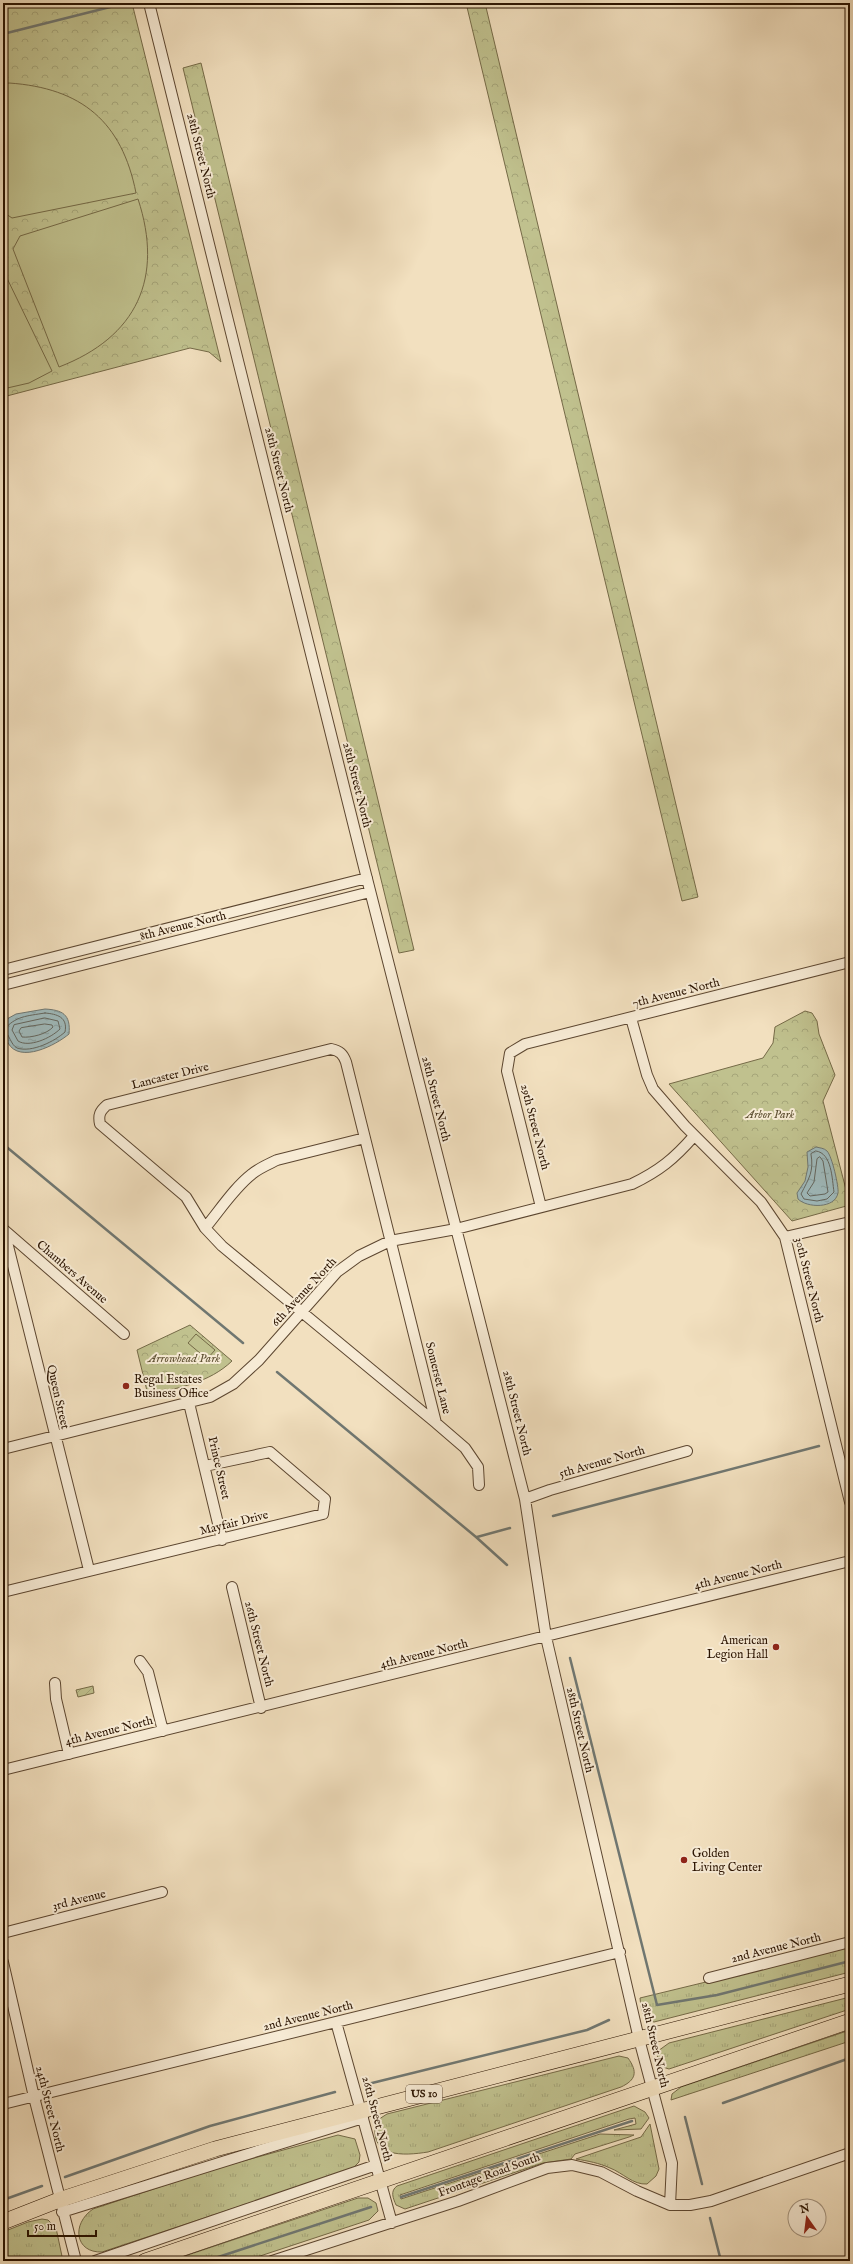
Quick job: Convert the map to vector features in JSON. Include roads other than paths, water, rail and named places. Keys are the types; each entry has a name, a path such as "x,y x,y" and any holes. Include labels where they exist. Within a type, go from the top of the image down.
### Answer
{"main road":[{"name":"US 10","path":"3,2222 61,2206 215,2149 362,2114 850,1984"},
{"path":"145,2261 850,2020"}],"street":[{"name":"28th Street North","path":"149,3 370,892 525,1499 546,1637 639,2039 672,2163 670,2205"},
{"name":"8th Avenue North","path":"3,970 367,878"},
{"name":"8th Avenue North","path":"3,984 370,892"},
{"name":"7th Avenue North","path":"510,1053 525,1044 850,962"},
{"name":"30th Street North","path":"631,1018 647,1075 653,1089 694,1136 761,1202 785,1237 850,1502"},
{"name":"Lancaster Drive","path":"301,1314 222,1246 205,1228 186,1197 100,1124 99,1118 101,1110 107,1105 331,1050 338,1051 344,1056 390,1241"},
{"name":"29th Street North","path":"510,1053 507,1070 541,1207"},
{"name":"6th Avenue North","path":"3,1449 210,1396 233,1384 260,1360 337,1272 359,1256 390,1241 456,1229 632,1184 650,1176 676,1157 694,1136"},
{"path":"205,1228 244,1181 253,1173 265,1166 277,1160 365,1138"},
{"path":"785,1237 850,1222"},
{"name":"Chambers Avenue","path":"3,1230 124,1334"},
{"name":"Queen Street","path":"3,1230 89,1570"},
{"name":"Somerset Lane","path":"390,1241 436,1423"},
{"name":"Somerset Lane","path":"301,1314 436,1423"},
{"name":"Prince Street","path":"190,1402 222,1540"},
{"path":"436,1423 464,1448 478,1467 479,1485"},
{"name":"5th Avenue North","path":"525,1499 550,1490 687,1451"},
{"name":"Mayfair Drive","path":"3,1592 89,1570 222,1540 323,1514 325,1499 270,1452 205,1466"},
{"name":"4th Avenue North","path":"3,1770 164,1730 261,1708 850,1561"},
{"name":"26th Street North","path":"232,1587 261,1708"},
{"path":"140,1661 148,1672 164,1730"},
{"path":"54,1683 56,1699 69,1754"},
{"name":"3rd Avenue","path":"3,1933 162,1892"},
{"name":"2nd Avenue North","path":"709,1978 850,1942"},
{"name":"2nd Avenue North","path":"3,2104 620,1952"},
{"name":"24th Street North","path":"3,1962 34,2097 76,2261"},
{"name":"26th Street North","path":"336,2022 392,2223"},
{"name":"Frontage Road South","path":"272,2261 458,2201 547,2168 572,2165 602,2172 637,2191 670,2205 690,2205 711,2201 850,2153"},
{"path":"95,2261 376,2165"}],"water":[{"path":"45,1009 64,1014 68,1022 69,1034 56,1043 38,1050 21,1052 14,1049 8,1043 4,1034 7,1019 16,1014"},
{"path":"816,1147 825,1149 829,1154 835,1172 838,1190 836,1198 832,1202 820,1205 802,1202 798,1199 797,1193 805,1181 808,1167 807,1152"}],"waterway":[{"path":"3,34 126,3"},
{"path":"3,1144 243,1343"},
{"path":"277,1372 476,1537 507,1565"},
{"path":"553,1516 819,1446"},
{"path":"477,1537 510,1528"},
{"path":"570,1658 657,2005 717,1995 850,1961"},
{"path":"368,2084 587,2030 609,2020"},
{"path":"723,2103 850,2058"},
{"path":"65,2177 210,2126 335,2092"},
{"path":"685,2117 702,2184"},
{"path":"401,2197 632,2121"},
{"path":"3,2200 42,2186"},
{"path":"206,2261 371,2207"},
{"path":"710,2218 721,2261"}],"place":[{"name":"Regal Estates Business Office","path":"126,1386"},
{"name":"American Legion Hall","path":"776,1647"},
{"name":"Golden Living Center","path":"684,1860"}],"park label":[{"name":"Arbor Park","path":"770,1114"},
{"name":"Arrowhead Park","path":"184,1358"}]}
